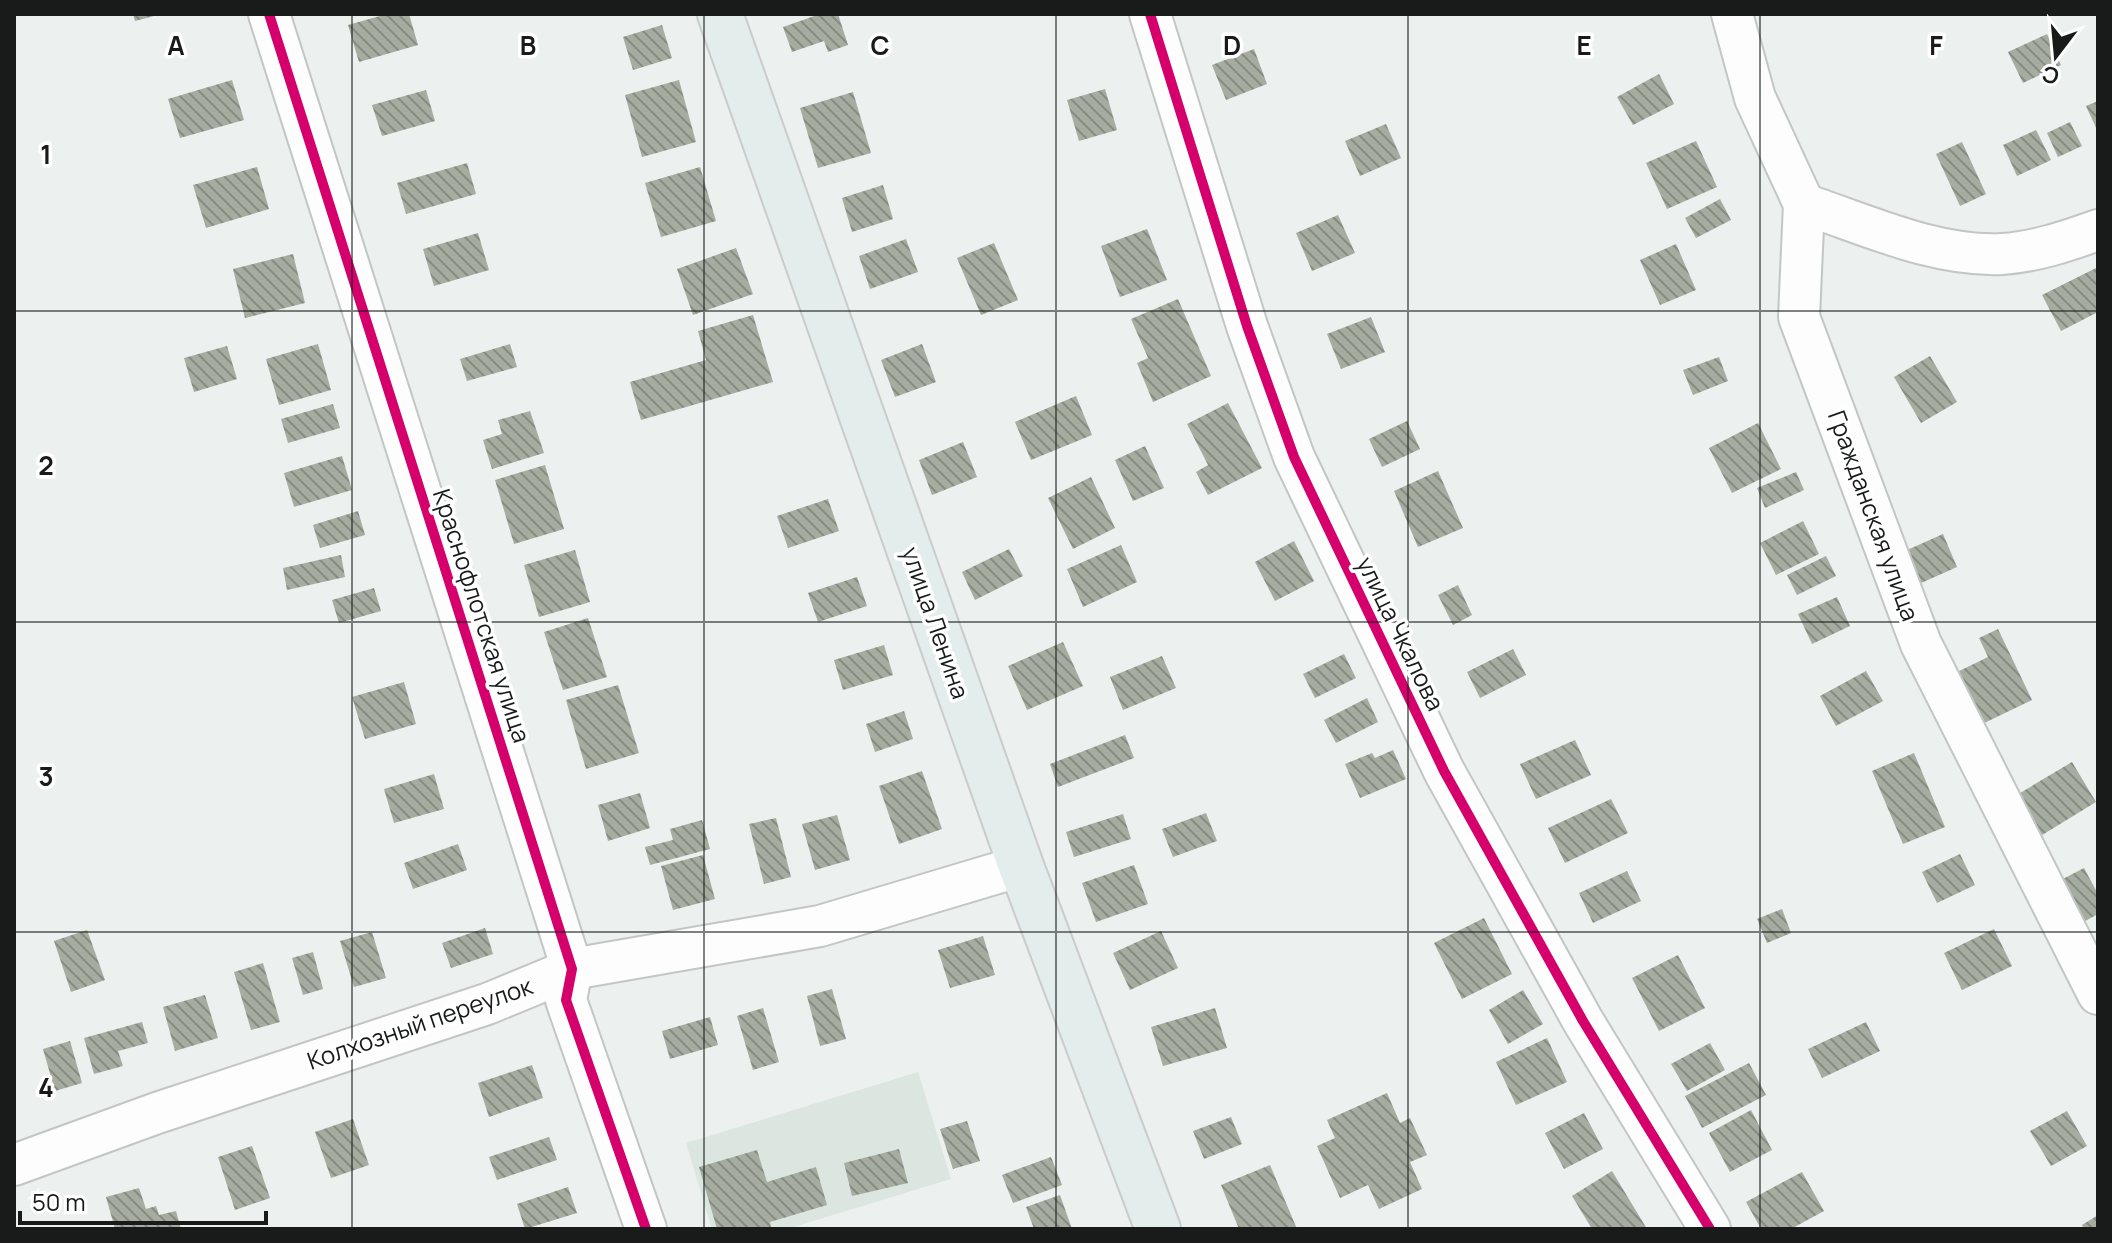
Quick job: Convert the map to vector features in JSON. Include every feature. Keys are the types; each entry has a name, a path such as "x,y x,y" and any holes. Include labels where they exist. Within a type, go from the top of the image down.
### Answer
{"main road":[{"name":"улица Ленина","path":"720,14 1021,866 1158,1229"}],"street":[{"name":"Краснофлотская улица","path":"269,14 572,969 566,1000 646,1229"},
{"name":"улица Чкалова","path":"1150,14 1247,326 1294,457 1444,771 1583,1021 1710,1229"},
{"name":"Гражданская улица","path":"1738,17 1755,98 1804,204 1799,317 1804,332 1921,644 2098,994"},
{"path":"1804,204 1956,251 2001,254 2042,248 2098,230"},
{"name":"Колхозный переулок","path":"14,1165 157,1113 487,1004 572,969 820,926 1021,866"}],"shaded area":[{"path":"918,1072 951,1179 787,1229 712,1229 686,1143"}],"building":[{"path":"133,14 158,14 158,15 135,21"},
{"path":"387,14 409,14 418,45 359,62 348,25"},
{"path":"820,14 838,14 848,45 828,52 824,41 792,52 783,27"},
{"path":"662,25 672,58 633,70 623,37"},
{"path":"2047,34 2061,65 2023,83 2008,52"},
{"path":"1254,49 1267,84 1226,100 1212,65"},
{"path":"1659,74 1674,104 1633,125 1617,97"},
{"path":"232,80 244,120 180,138 168,99"},
{"path":"679,80 696,142 642,157 625,95"},
{"path":"1105,89 1117,130 1079,141 1067,100"},
{"path":"426,90 435,121 382,136 372,105"},
{"path":"853,92 871,153 818,168 800,108"},
{"path":"2098,101 2098,132 2086,106"},
{"path":"2070,122 2082,146 2058,157 2047,133"},
{"path":"1386,124 1401,158 1360,176 1345,141"},
{"path":"2036,130 2051,160 2017,176 2003,145"},
{"path":"1696,141 1717,187 1667,209 1646,163"},
{"path":"1962,142 1986,194 1960,206 1936,154"},
{"path":"467,163 476,194 406,214 397,183"},
{"path":"257,167 269,209 206,228 193,185"},
{"path":"700,167 716,221 661,237 645,183"},
{"path":"883,185 893,219 852,232 842,198"},
{"path":"1720,199 1731,220 1696,238 1685,218"},
{"path":"1338,215 1355,253 1312,271 1296,233"},
{"path":"1147,229 1167,280 1120,297 1101,246"},
{"path":"478,233 489,270 434,286 423,249"},
{"path":"906,239 918,272 870,289 859,256"},
{"path":"994,243 1018,300 981,315 957,258"},
{"path":"1676,244 1696,290 1660,305 1640,260"},
{"path":"736,248 753,294 693,315 677,269"},
{"path":"293,254 305,303 245,318 233,269"},
{"path":"2098,267 2098,312 2061,331 2042,295"},
{"path":"1178,299 1211,376 1153,402 1137,363 1148,358 1131,319"},
{"path":"753,315 773,382 641,420 630,382 706,360 698,331"},
{"path":"1371,317 1385,352 1341,369 1327,334"},
{"path":"318,344 331,390 279,405 266,359"},
{"path":"510,344 517,367 467,381 460,359"},
{"path":"922,344 936,382 895,397 881,360"},
{"path":"227,346 237,379 194,392 184,358"},
{"path":"1930,356 1957,402 1921,423 1894,377"},
{"path":"1719,357 1728,381 1693,395 1683,370"},
{"path":"1076,396 1092,435 1031,460 1015,422"},
{"path":"1228,403 1262,468 1208,495 1196,472 1208,465 1187,424"},
{"path":"333,404 340,428 288,443 281,419"},
{"path":"530,411 544,453 492,469 483,440 502,434 498,420"},
{"path":"1407,421 1420,449 1382,467 1369,439"},
{"path":"1758,423 1781,469 1732,493 1709,448"},
{"path":"963,442 977,477 932,495 919,460"},
{"path":"1145,446 1164,488 1133,501 1115,460"},
{"path":"342,456 352,490 294,507 284,473"},
{"path":"545,465 564,529 514,544 495,480"},
{"path":"1438,471 1463,528 1418,547 1394,491"},
{"path":"1796,472 1804,490 1765,508 1757,488"},
{"path":"1091,477 1115,528 1073,549 1048,498"},
{"path":"828,499 839,531 788,548 777,516"},
{"path":"358,511 365,535 320,548 313,525"},
{"path":"1803,521 1819,554 1776,575 1760,543"},
{"path":"1943,534 1957,567 1910,588 1896,555"},
{"path":"1294,541 1314,581 1275,601 1255,562"},
{"path":"1121,545 1137,582 1083,607 1067,569"},
{"path":"1009,549 1023,576 975,600 962,572"},
{"path":"575,550 590,602 539,617 524,565"},
{"path":"341,555 345,577 287,590 283,568"},
{"path":"1826,556 1836,576 1797,595 1787,575"},
{"path":"857,577 867,606 818,622 808,593"},
{"path":"1458,585 1472,615 1453,625 1438,595"},
{"path":"374,588 381,611 339,623 332,600"},
{"path":"1837,597 1850,626 1812,644 1798,614"},
{"path":"588,618 607,677 563,690 544,632"},
{"path":"1998,629 2032,700 1976,727 1951,675 1988,657 1979,638"},
{"path":"1063,642 1083,686 1027,710 1008,666"},
{"path":"884,645 893,675 843,690 834,660"},
{"path":"1513,649 1526,675 1480,698 1467,672"},
{"path":"1344,654 1356,678 1315,698 1303,674"},
{"path":"1162,656 1176,688 1123,710 1110,677"},
{"path":"1866,671 1883,701 1836,726 1820,696"},
{"path":"404,682 416,724 365,739 352,697"},
{"path":"618,685 639,753 586,769 566,700"},
{"path":"1367,698 1378,722 1336,743 1324,720"},
{"path":"904,711 913,739 875,752 866,724"},
{"path":"1125,735 1134,758 1058,787 1050,764"},
{"path":"1575,740 1591,775 1536,799 1520,764"},
{"path":"1393,750 1406,779 1360,798 1345,764 1372,753 1375,758"},
{"path":"1914,753 1945,827 1903,844 1872,771"},
{"path":"2072,762 2096,802 2034,840 2010,799"},
{"path":"922,771 942,829 899,844 879,786"},
{"path":"434,774 444,809 394,823 384,789"},
{"path":"640,793 650,828 608,841 598,805"},
{"path":"1611,799 1628,833 1565,863 1548,828"},
{"path":"1206,813 1217,841 1173,857 1162,829"},
{"path":"1123,814 1131,839 1074,857 1066,832"},
{"path":"837,815 850,860 815,870 802,824"},
{"path":"776,818 791,877 764,884 749,824"},
{"path":"702,820 710,849 650,865 645,847 673,840 670,829"},
{"path":"458,844 467,870 413,889 404,863"},
{"path":"1960,854 1975,885 1937,903 1922,872"},
{"path":"703,855 715,899 673,910 661,866"},
{"path":"1134,865 1148,904 1096,922 1082,883"},
{"path":"2084,868 2098,894 2098,914 2078,925 2055,883"},
{"path":"1627,871 1641,901 1593,923 1579,893"},
{"path":"1782,909 1791,933 1767,943 1757,919"},
{"path":"1484,918 1512,974 1462,999 1434,943"},
{"path":"485,928 493,954 451,968 442,943"},
{"path":"1994,929 2012,966 1962,990 1944,953"},
{"path":"87,930 105,980 71,992 54,941"},
{"path":"1161,931 1178,968 1130,990 1113,953"},
{"path":"372,932 386,978 354,987 340,941"},
{"path":"983,936 995,975 950,988 938,950"},
{"path":"313,952 323,989 303,995 292,958"},
{"path":"1678,955 1705,1008 1659,1031 1632,978"},
{"path":"263,963 280,1022 251,1030 234,972"},
{"path":"832,989 846,1039 820,1046 807,996"},
{"path":"1523,990 1543,1024 1508,1044 1489,1010"},
{"path":"205,995 218,1038 175,1051 163,1007"},
{"path":"763,1008 779,1062 753,1070 737,1016"},
{"path":"1215,1008 1227,1048 1163,1066 1151,1027"},
{"path":"710,1017 718,1045 670,1059 662,1031"},
{"path":"142,1022 148,1043 118,1051 123,1066 94,1074 84,1038"},
{"path":"1866,1022 1880,1051 1822,1078 1808,1049"},
{"path":"1547,1038 1567,1082 1516,1105 1496,1062"},
{"path":"70,1041 82,1083 55,1091 43,1049"},
{"path":"1710,1043 1725,1070 1687,1091 1671,1064"},
{"path":"1749,1063 1766,1095 1702,1128 1685,1096"},
{"path":"532,1065 543,1098 489,1117 478,1083"},
{"path":"1387,1093 1400,1123 1410,1118 1427,1155 1410,1162 1422,1189 1379,1209 1368,1185 1340,1198 1317,1146 1335,1138 1327,1120"},
{"path":"1751,1110 1772,1150 1730,1172 1709,1133"},
{"path":"2067,1111 2087,1146 2051,1166 2030,1131"},
{"path":"1584,1113 1603,1149 1564,1169 1545,1133"},
{"path":"1231,1117 1242,1144 1204,1159 1193,1131"},
{"path":"353,1119 369,1165 331,1178 315,1132"},
{"path":"967,1121 980,1161 953,1169 940,1129"},
{"path":"549,1137 557,1160 497,1180 489,1157"},
{"path":"252,1146 270,1198 235,1210 218,1157"},
{"path":"899,1149 908,1183 852,1196 844,1163"},
{"path":"757,1150 767,1182 816,1167 827,1205 770,1222 771,1227 765,1229 717,1229 699,1167"},
{"path":"1051,1157 1062,1185 1013,1203 1002,1175"},
{"path":"1270,1165 1297,1229 1239,1229 1221,1185"},
{"path":"1612,1171 1647,1229 1592,1229 1572,1196"},
{"path":"1802,1172 1824,1211 1791,1229 1761,1229 1746,1202"},
{"path":"568,1187 577,1213 525,1229 517,1204"},
{"path":"139,1188 146,1209 156,1206 159,1215 176,1211 181,1229 115,1229 106,1197"},
{"path":"1060,1195 1072,1229 1034,1229 1026,1207"},
{"path":"2098,1215 2098,1229 2084,1229 2082,1225"}],"cycle path":[{"path":"269,14 572,969 566,1000 646,1229"},
{"path":"1150,14 1247,326 1294,457 1444,771 1583,1021 1710,1229"}]}
